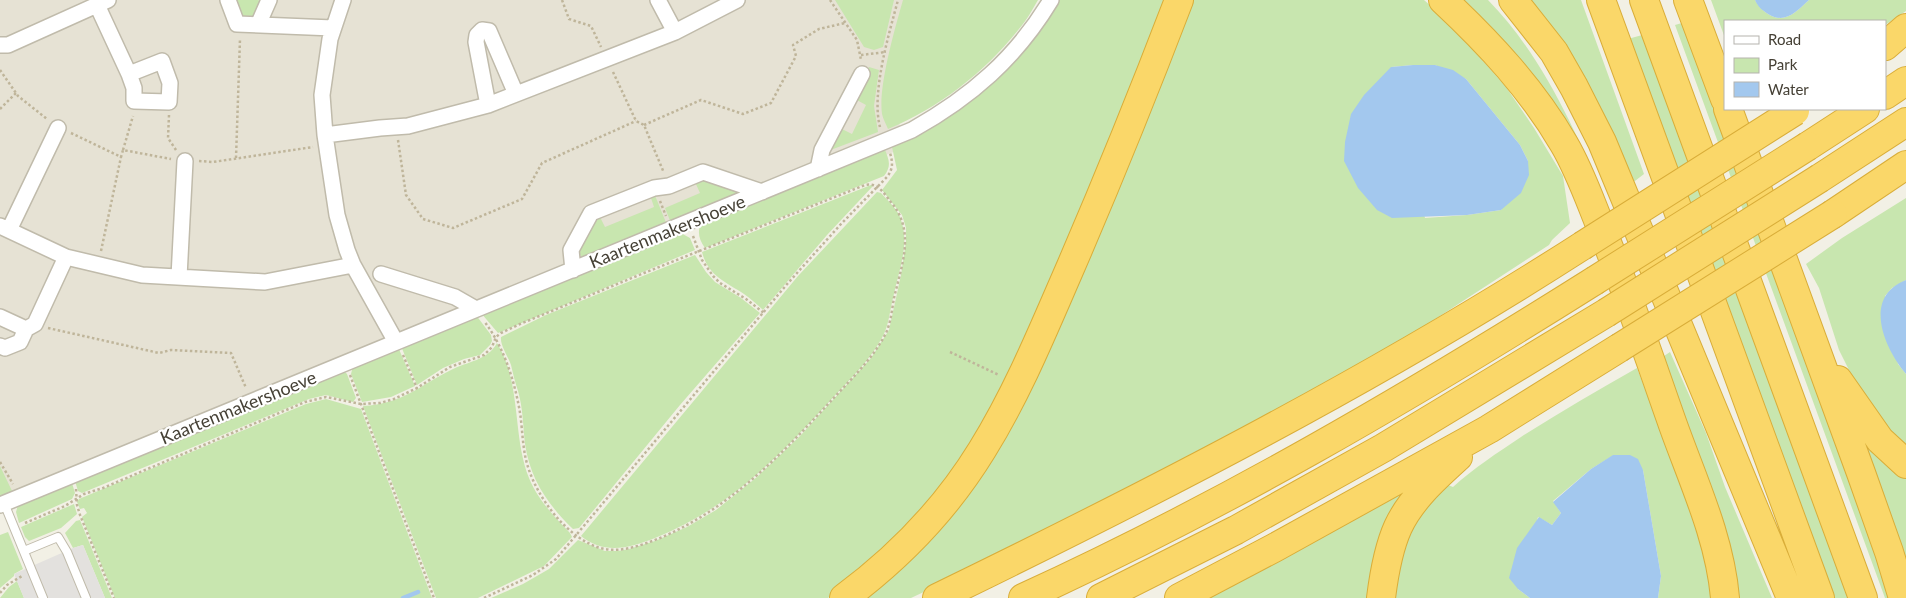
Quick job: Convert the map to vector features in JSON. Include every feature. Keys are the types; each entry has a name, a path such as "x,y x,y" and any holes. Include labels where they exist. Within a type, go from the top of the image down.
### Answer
{"highway":[{"path":"844,598 868,580 931,518 954,490 982,450 1000,419 1032,355 1104,191 1179,0"},
{"path":"1443,0 1481,37 1526,88 1564,144 1580,175 1610,250 1705,514 1723,575 1725,598"},
{"path":"1513,0 1554,52 1602,142 1791,598"},
{"path":"1601,0 1820,598"},
{"path":"1644,0 1863,598"},
{"path":"1688,0 1724,96"},
{"path":"1886,45 1906,28"},
{"path":"1886,51 1906,38"},
{"path":"1886,94 1906,81"},
{"path":"1728,110 1819,353 1889,552 1903,598"},
{"path":"936,598 1078,529 1287,421 1456,325 1797,110"},
{"path":"1024,598 1171,526 1370,418 1479,354 1863,110"},
{"path":"1101,598 1236,530 1375,453 1606,314 1906,122"},
{"path":"1179,598 1274,548 1489,429 1833,214 1906,165"},
{"path":"1867,191 1906,175"},
{"path":"1819,353 1880,440 1906,464"},
{"path":"1381,598 1389,553 1398,526 1420,494 1489,429"}],"street":[{"path":"228,0 237,24 333,28"},
{"path":"258,25 269,0"},
{"path":"343,0 333,28 324,72 322,94 326,140 337,215 353,266 396,342"},
{"path":"658,0 675,32"},
{"path":"326,140 380,128 396,128 488,105 675,32 737,0"},
{"name":"Kaartenmakershoeve","path":"2,504 912,130 936,116 983,82 1006,61 1021,44 1051,0"},
{"path":"0,45 8,45 102,2 128,74 134,88 134,101 169,102 170,83 162,61 128,74"},
{"path":"488,105 476,42 477,35 482,30 489,31 516,94"},
{"path":"818,169 822,150 862,74"},
{"path":"58,128 5,228 66,257 142,275 266,282 353,266"},
{"path":"178,277 185,161"},
{"name":"Kaartenmakershoeve","path":"573,270 571,250 591,213 703,172 762,192"},
{"path":"0,346 5,348 20,342 31,327 66,257"},
{"path":"382,274 455,297 476,309"},
{"path":"0,317 31,327"}],"lane":[{"path":"2,504 43,598"},
{"path":"24,552 58,537 67,552 86,598"}],"path":[{"path":"562,0 569,19 591,26 636,121 644,125 662,187 671,229"},
{"path":"830,0 856,40 861,55 862,74"},
{"path":"484,598 546,568 556,559 818,249 892,170 891,155 877,113 878,93 898,0"},
{"path":"644,125 701,100 744,114 771,103 796,56 793,45 819,29 845,23"},
{"path":"236,158 240,24"},
{"path":"861,55 886,52"},
{"path":"0,70 16,93 58,128 121,157"},
{"path":"0,109 16,93"},
{"path":"98,265 121,157 133,117 134,101"},
{"path":"169,102 168,138 185,161"},
{"path":"396,128 406,195 424,219 452,228 522,199 542,163 636,121"},
{"path":"123,150 185,161 213,162 326,140"},
{"path":"14,528 65,506 84,494 103,488 305,402 326,397 361,404 387,401 417,388 450,367 484,355 492,347 496,337 520,324 866,185 871,184 878,187 896,208 903,220 905,234 903,259 886,332 870,357 849,382 799,436 730,498 701,518 655,540 618,550 589,544 577,535 546,504 530,474 525,455 517,397 509,368 496,337 476,309"},
{"path":"689,222 698,252 706,268 725,286 746,298 764,314"},
{"path":"31,327 159,353 170,350 231,353 252,402"},
{"path":"396,342 400,346 417,388"},
{"path":"950,352 1003,376"},
{"path":"345,364 434,598"},
{"path":"0,462 20,497"},
{"path":"71,476 77,492 76,499 80,515 114,598"},
{"path":"0,593 15,579 32,572"},
{"path":"0,587 7,585"}],"shaded area":[{"path":"0,0 915,0 893,110 909,146 0,500"},
{"path":"83,545 105,598 24,598 14,574"}],"green space":[{"path":"233,0 258,0 262,2 257,18 242,17"},
{"path":"835,0 894,0 883,47 874,50 864,47"},
{"path":"903,0 1038,0 1022,26 1006,45 976,74 925,111 888,129 882,114 882,89 888,57"},
{"path":"1060,0 1166,0 1062,260 1004,382 974,439 939,491 862,572 828,598 491,598 523,584 549,569 578,540 605,551 618,551 655,541 687,527 716,510 757,477 800,436 871,358 889,330 906,242 906,228 902,215 882,190 897,170 892,147 942,121 988,87 1028,47"},
{"path":"1185,0 1424,0 1448,21 1506,87 1563,176 1570,223 1549,245 1360,368 1013,550 911,598 856,598 962,486","holes":["1435,65 1466,79 1520,145 1528,161 1501,210 1425,218 1391,67"]},
{"path":"1453,0 1488,0 1508,22 1542,70 1583,149 1606,203 1601,206"},
{"path":"1527,0 1581,0 1644,174 1631,184 1580,69 1552,30"},
{"path":"1711,0 1755,0 1766,13 1780,18 1790,15 1809,0 1906,0 1906,11 1886,24 1886,20 1724,20 1724,35"},
{"path":"1689,21 1898,598 1885,598 1675,25"},
{"path":"1646,34 1854,598 1829,598 1624,40"},
{"path":"869,67 879,70 874,106 878,132 828,151 840,128 852,134 866,105 855,99"},
{"path":"884,148 889,162 884,176 705,248 701,242 699,233 701,223"},
{"path":"702,178 738,190 740,195 671,223 665,208 700,193 695,182"},
{"path":"871,185 873,186 827,235 763,310 747,296 718,278 705,260 702,252"},
{"path":"877,192 881,193 890,202 900,216 904,249 886,330 873,353 859,370 771,462 705,513 655,538 627,547 608,548 599,546 581,536 798,276"},
{"path":"654,193 667,225 582,259 578,250 594,218 600,217 605,227 654,207 650,195"},
{"path":"1906,198 1906,280 1892,288 1885,296 1898,364 1906,374 1906,449 1900,444 1859,390 1839,350 1819,288 1806,264 1842,238"},
{"path":"679,232 690,238 695,250 498,333 481,313"},
{"path":"695,255 715,282 741,298 760,313 680,405 579,528 573,529 548,501 531,469 525,444 520,397 501,337 546,315"},
{"path":"476,315 491,335 492,341 490,345 480,355 464,359 443,368 417,385 401,346"},
{"path":"497,343 510,375 514,392 520,445 529,478 542,501 572,537 544,566 478,598 436,598 363,406 377,405 400,398 451,370 483,357"},
{"path":"398,347 415,386 391,397 362,402 351,374 353,366"},
{"path":"1670,352 1706,433 1725,487 1772,598 1732,598 1658,360"},
{"path":"1637,368 1696,522 1707,563 1712,598 1658,598 1661,576 1643,470 1614,455 1591,469 1553,501 1561,513 1552,525 1538,517 1518,589 1530,598 1395,598 1400,563 1411,530 1423,512 1448,485 1453,487 1477,467 1521,437"},
{"path":"343,370 347,374 356,398 353,402 326,395 309,399 82,493 78,491 75,481"},
{"path":"326,399 361,409 432,598 115,598 82,517 87,513 84,508 80,509 77,502 79,499 306,404"},
{"path":"1873,445 1906,473 1906,562 1866,447"},
{"path":"0,466 13,493 0,498"},
{"path":"1425,477 1374,598 1208,598 1263,569"},
{"path":"72,483 75,493 72,499 19,523 16,512 18,505"},
{"path":"74,504 77,514 61,528 29,541 25,537 21,527"},
{"path":"80,520 112,598 105,598 83,545 73,548 65,533 76,521"},
{"path":"8,532 23,569 14,574 0,588 0,535"},
{"path":"17,581 24,598 0,598 9,587"}],"water":[{"path":"1755,0 1809,0 1790,15 1780,18 1768,14"},
{"path":"1435,65 1453,70 1466,79 1520,145 1528,161 1529,175 1521,193 1501,210 1467,215 1392,218 1377,210 1358,188 1344,161 1345,142 1351,114 1364,95 1391,67"},
{"path":"1906,280 1906,374 1891,351 1885,337 1881,324 1881,310 1884,298 1892,288"},
{"path":"1613,455 1630,455 1638,459 1643,470 1661,576 1658,598 1530,598 1518,589 1509,578 1517,548 1539,517 1552,525 1561,513 1553,502 1591,469"}],"waterway":[{"path":"403,598 418,592"}]}
